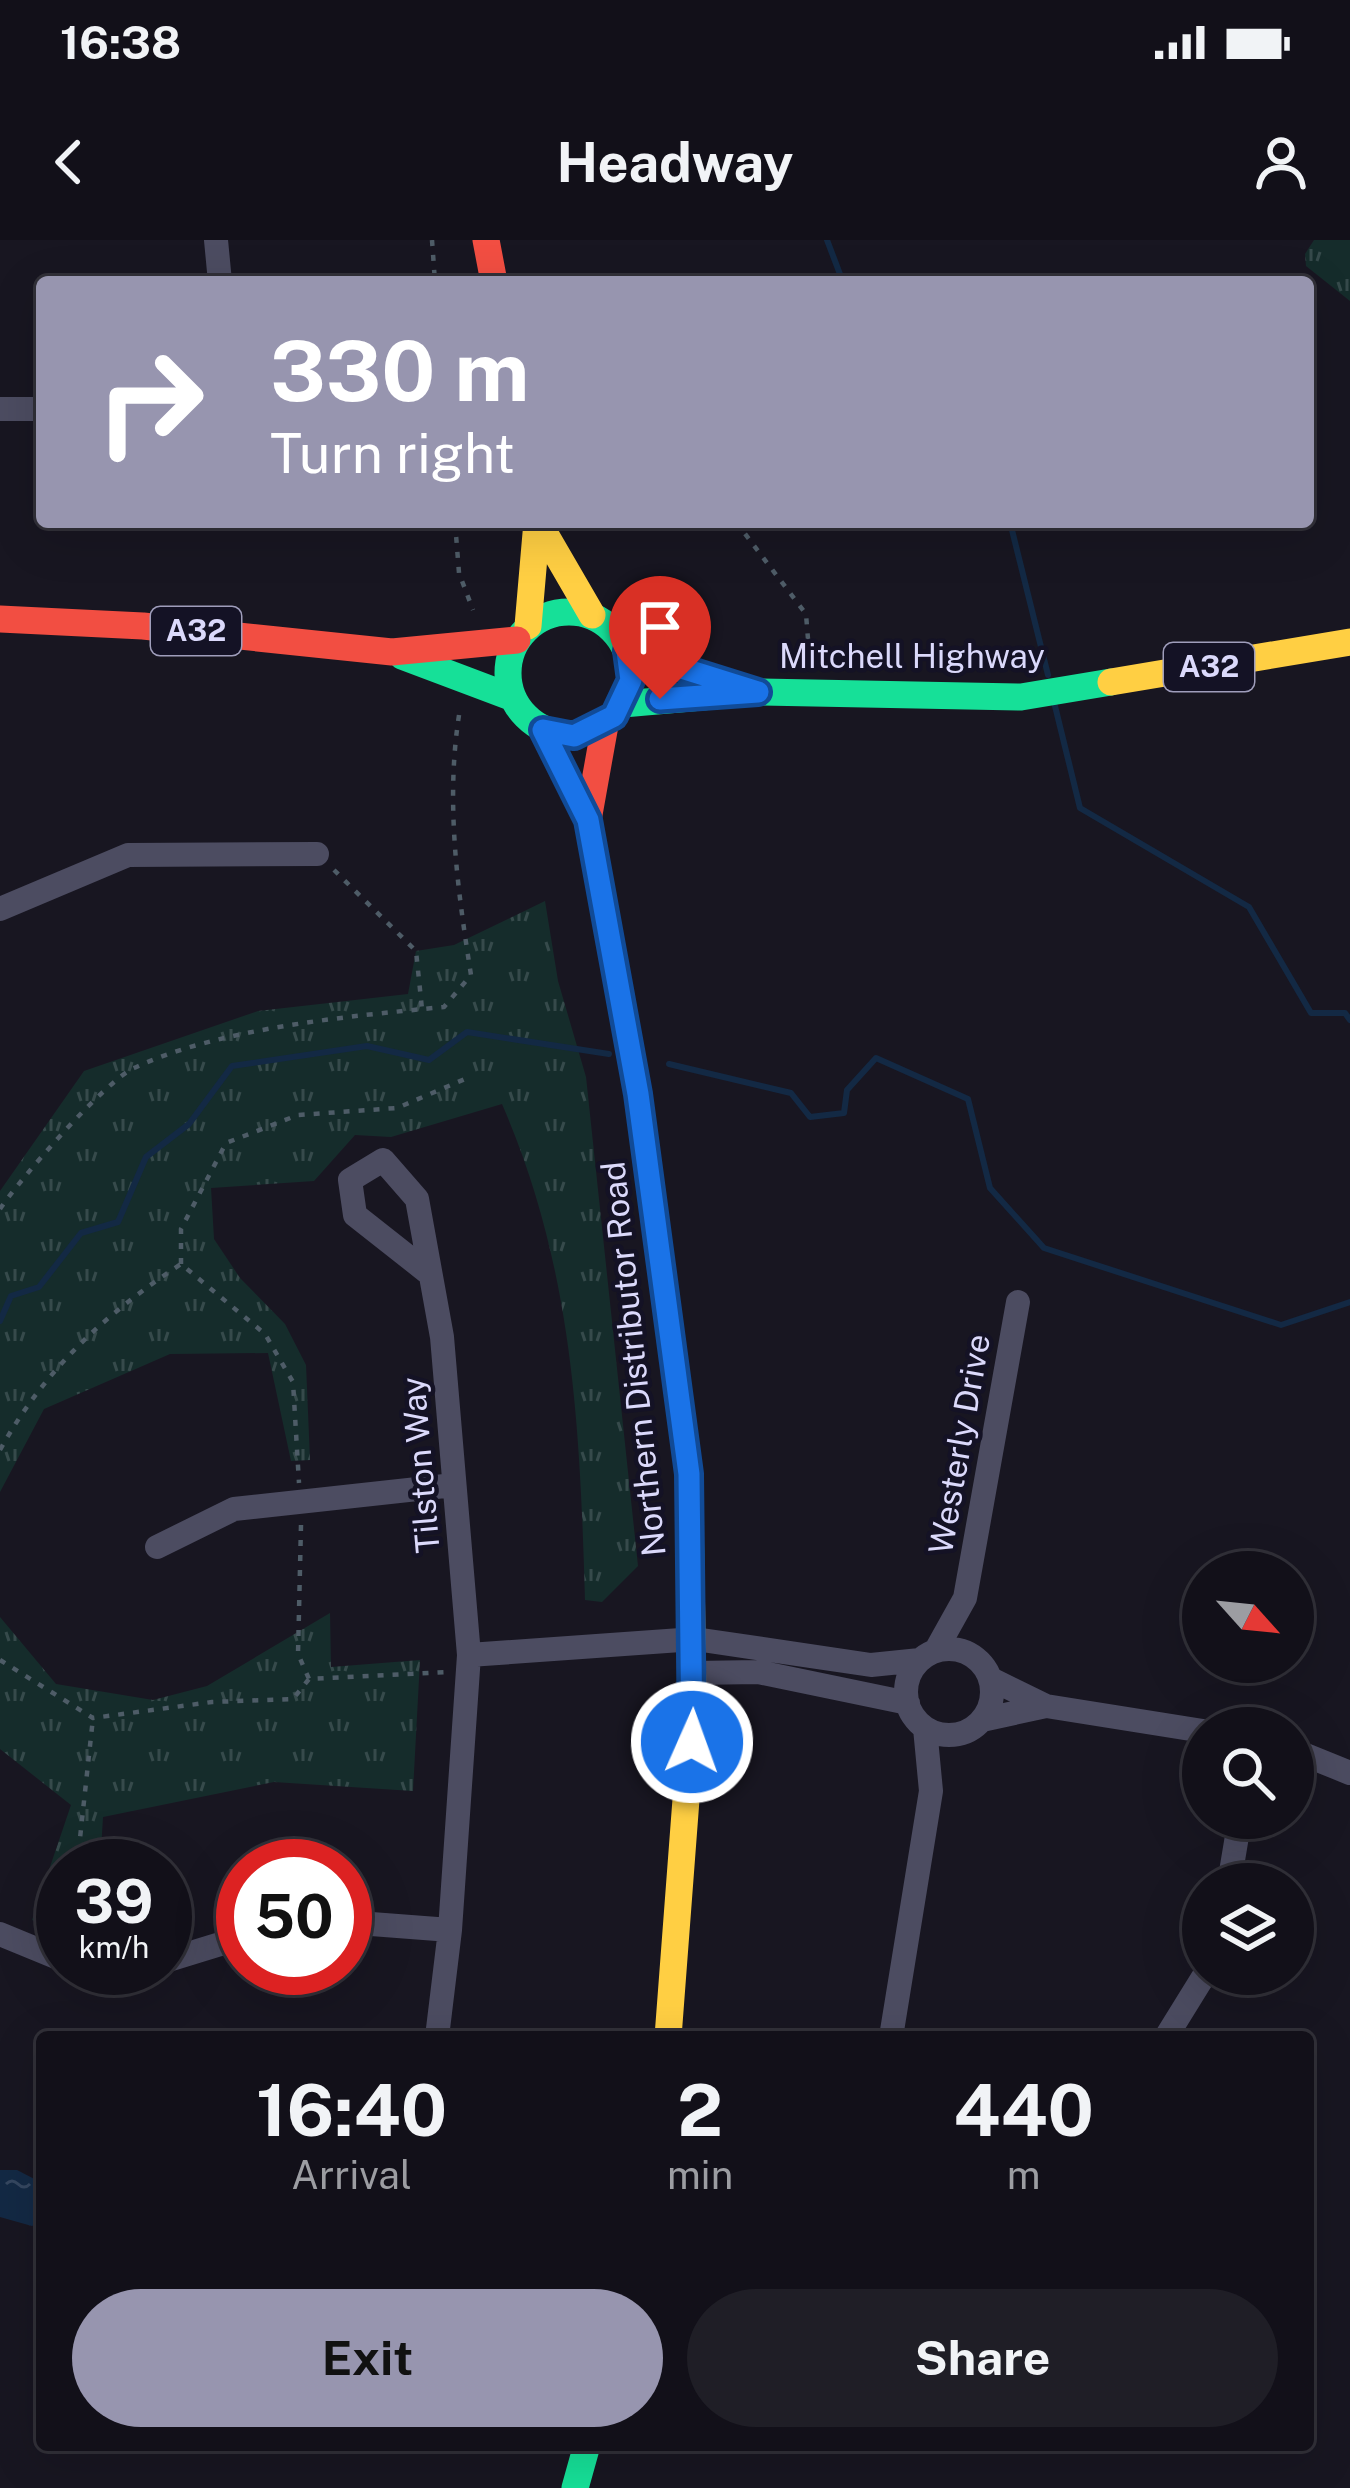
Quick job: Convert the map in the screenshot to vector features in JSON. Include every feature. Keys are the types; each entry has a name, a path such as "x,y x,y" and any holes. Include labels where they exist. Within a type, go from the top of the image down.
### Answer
{"main road":[{"path":"486,240 493,276"},
{"path":"511,697 507,670 522,633 537,528"},
{"path":"541,528 592,615"},
{"name":"A32","path":"0,619 143,626 392,652 475,644 522,633 565,611 592,615 611,628 627,651"},
{"name":"Mitchell Highway","path":"614,714 758,692 1021,698 1350,642"},
{"path":"614,714 631,680 627,651"},
{"name":"Mitchell Highway","path":"627,651 758,692"},
{"name":"A32","path":"392,652 511,697 543,730 574,736 614,714"},
{"name":"Northern Distributor Road","path":"588,820 614,714"},
{"name":"Northern Distributor Road","path":"543,730 588,820 638,1094 683,1423 694,1672 668,2031"},
{"path":"574,2488 584,2451"}],"street":[{"path":"216,240 219,276"},
{"path":"0,409 36,409"},
{"path":"0,909 128,855 317,854"},
{"name":"Tilston Way","path":"426,1271 442,1336 468,1663 450,1930 437,2031"},
{"name":"Westerly Drive","path":"974,1656 965,1598 1018,1302"},
{"path":"158,1547 234,1509 454,1485"},
{"name":"Westerly Drive","path":"928,1655 965,1598"},
{"path":"468,1663 694,1639 871,1665 928,1655 974,1656 991,1679 1046,1706 1182,1727"},
{"path":"892,2031 931,1791 925,1727 908,1703 910,1672 928,1655"},
{"path":"694,1672 758,1672 908,1703"},
{"path":"931,1791 992,1700 991,1679"},
{"path":"925,1727 971,1727 1046,1706"},
{"path":"1314,1758 1350,1773"},
{"path":"372,1924 450,1930"},
{"path":"0,1934 36,1949"},
{"path":"1170,2031 1192,1995"}],"path":[{"path":"432,240 435,276"},
{"path":"456,528 475,644"},
{"path":"741,528 806,614 812,647 807,694"},
{"path":"0,1209 25,1173 130,1069 254,1032 444,1007 471,975 459,902 449,770 465,680"},
{"path":"317,854 416,951 422,1009"},
{"path":"181,1264 181,1229 226,1143 298,1115 398,1108 465,1079"},
{"path":"0,1450 24,1406 80,1341 119,1305 181,1264"},
{"path":"181,1264 265,1334 293,1382 299,1502 298,1654 309,1678"},
{"path":"0,1660 42,1691 94,1718 212,1702 293,1699 309,1678 468,1663"},
{"path":"80,1839 94,1718"}],"green space":[{"path":"1314,240 1350,240 1350,301 1306,266 1305,254"},
{"path":"545,901 558,981 586,1077 638,1566 602,1602 585,1600 575,1410 558,1287 526,1165 502,1104 391,1137 355,1135 314,1181 211,1188 214,1239 240,1278 285,1324 306,1365 310,1460 291,1461 268,1353 170,1354 44,1409 0,1492 0,1191 84,1071 258,1011 408,994 416,951 454,945"},
{"path":"330,1613 331,1667 420,1660 413,1791 274,1782 103,1817 102,1839 59,1839 71,1805 0,1749 0,1617 56,1684 153,1700 207,1686"}],"water":[{"path":"0,2170 17,2170 36,2180 36,2224 0,2217"}],"waterway":[{"path":"827,240 841,276"},
{"path":"1011,528 1048,675"},
{"path":"1055,706 1080,808 1249,907 1311,1013 1345,1013 1350,1020"},
{"path":"0,1321 11,1296 39,1287 81,1233 118,1222 146,1157 189,1124 232,1066 367,1046 429,1060 467,1032 609,1054"},
{"path":"669,1064 791,1093 810,1117 844,1113 847,1090 876,1058 968,1099 990,1188 1044,1248 1281,1325 1350,1302"}],"traffic: fast":[{"path":"569,612 592,616 612,630 626,650 630,673 626,696 612,716 592,730 569,734 546,730 526,716 512,696 508,673 512,650 526,630 546,616 569,612"},
{"path":"402,656 511,697"},
{"path":"623,704 758,692 1021,697 1111,682"},
{"path":"543,730 588,820 638,1094 689,1475 691,1566"},
{"path":"575,2488 585,2451"}],"traffic: slow":[{"path":"528,626 536,528"},
{"path":"541,528 592,615"},
{"path":"1111,682 1350,642"},
{"path":"627,651 732,684"},
{"path":"668,2031 693,1707 691,1566"}],"traffic: jam":[{"path":"486,240 493,276"},
{"path":"0,619 143,626 392,652 517,640"},
{"path":"588,820 605,725"}],"route":[{"path":"660,699 758,692 627,651 631,680 614,716 574,736 543,730 588,820 638,1094 689,1474 692,1742"}]}
